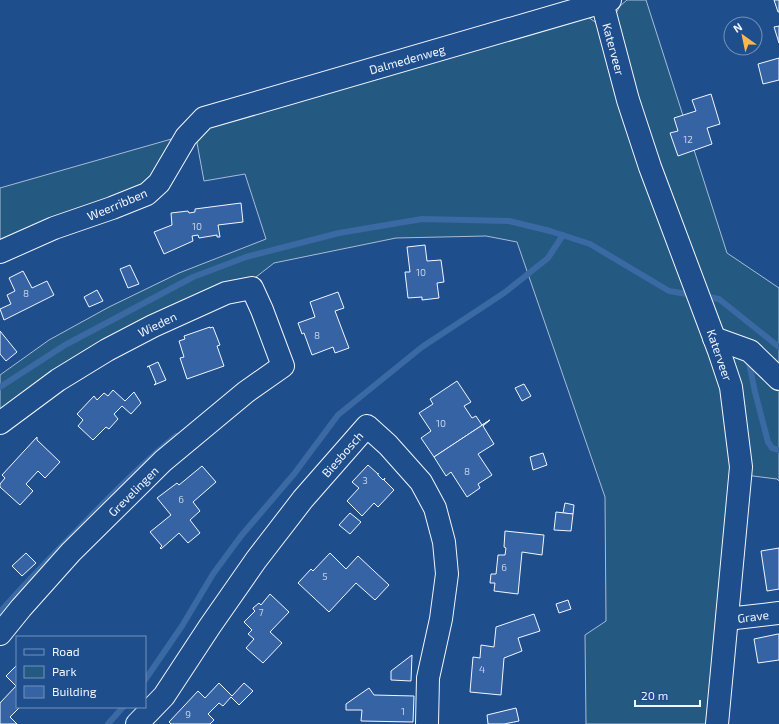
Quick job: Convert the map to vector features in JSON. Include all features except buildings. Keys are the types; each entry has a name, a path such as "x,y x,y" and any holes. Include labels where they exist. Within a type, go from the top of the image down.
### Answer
{"street":[{"name":"Dalmedenweg","path":"204,118 606,1"},
{"name":"Katerveer","path":"606,1 630,108 650,167 694,283 731,387 741,466 717,724"},
{"name":"Weerribben","path":"0,252 54,228 147,194 159,183 186,137 204,118"},
{"name":"Wieden","path":"0,423 58,380 107,350 153,326 226,293 252,288 283,366"},
{"path":"714,338 750,351 779,379"},
{"name":"Grevelingen","path":"0,634 71,552 163,461 246,392 283,366"},
{"name":"Biesbosch","path":"137,724 164,696 256,560 303,499 367,426 388,445 421,482 435,508 444,542 447,574 441,619 428,678 426,724"},
{"name":"Grave","path":"727,619 779,613"}],"green space":[{"path":"627,0 646,0 727,253 779,288 779,481 777,479 745,475 614,17 620,6"},
{"path":"588,17 598,24 720,364 735,455 712,724 586,724 585,635 606,621 605,497 517,242 486,236 396,238 274,263 256,277 198,299 0,415 0,375 49,340 109,307 179,273 266,239 245,174 204,181 195,132 201,127"},
{"path":"175,138 144,187 0,245 0,188"}],"waterway":[{"path":"0,387 65,345 193,277 246,257 339,233 422,219 509,221 550,231 590,244 669,291 693,295"},
{"path":"146,679 182,626 213,574 241,536 294,474 338,415 422,347 504,293 548,258 563,235"},
{"path":"704,296 719,299 779,347"},
{"path":"748,358 768,442 772,448 779,450"},
{"path":"0,612 109,497 176,436"},
{"path":"108,724 122,708"}]}
